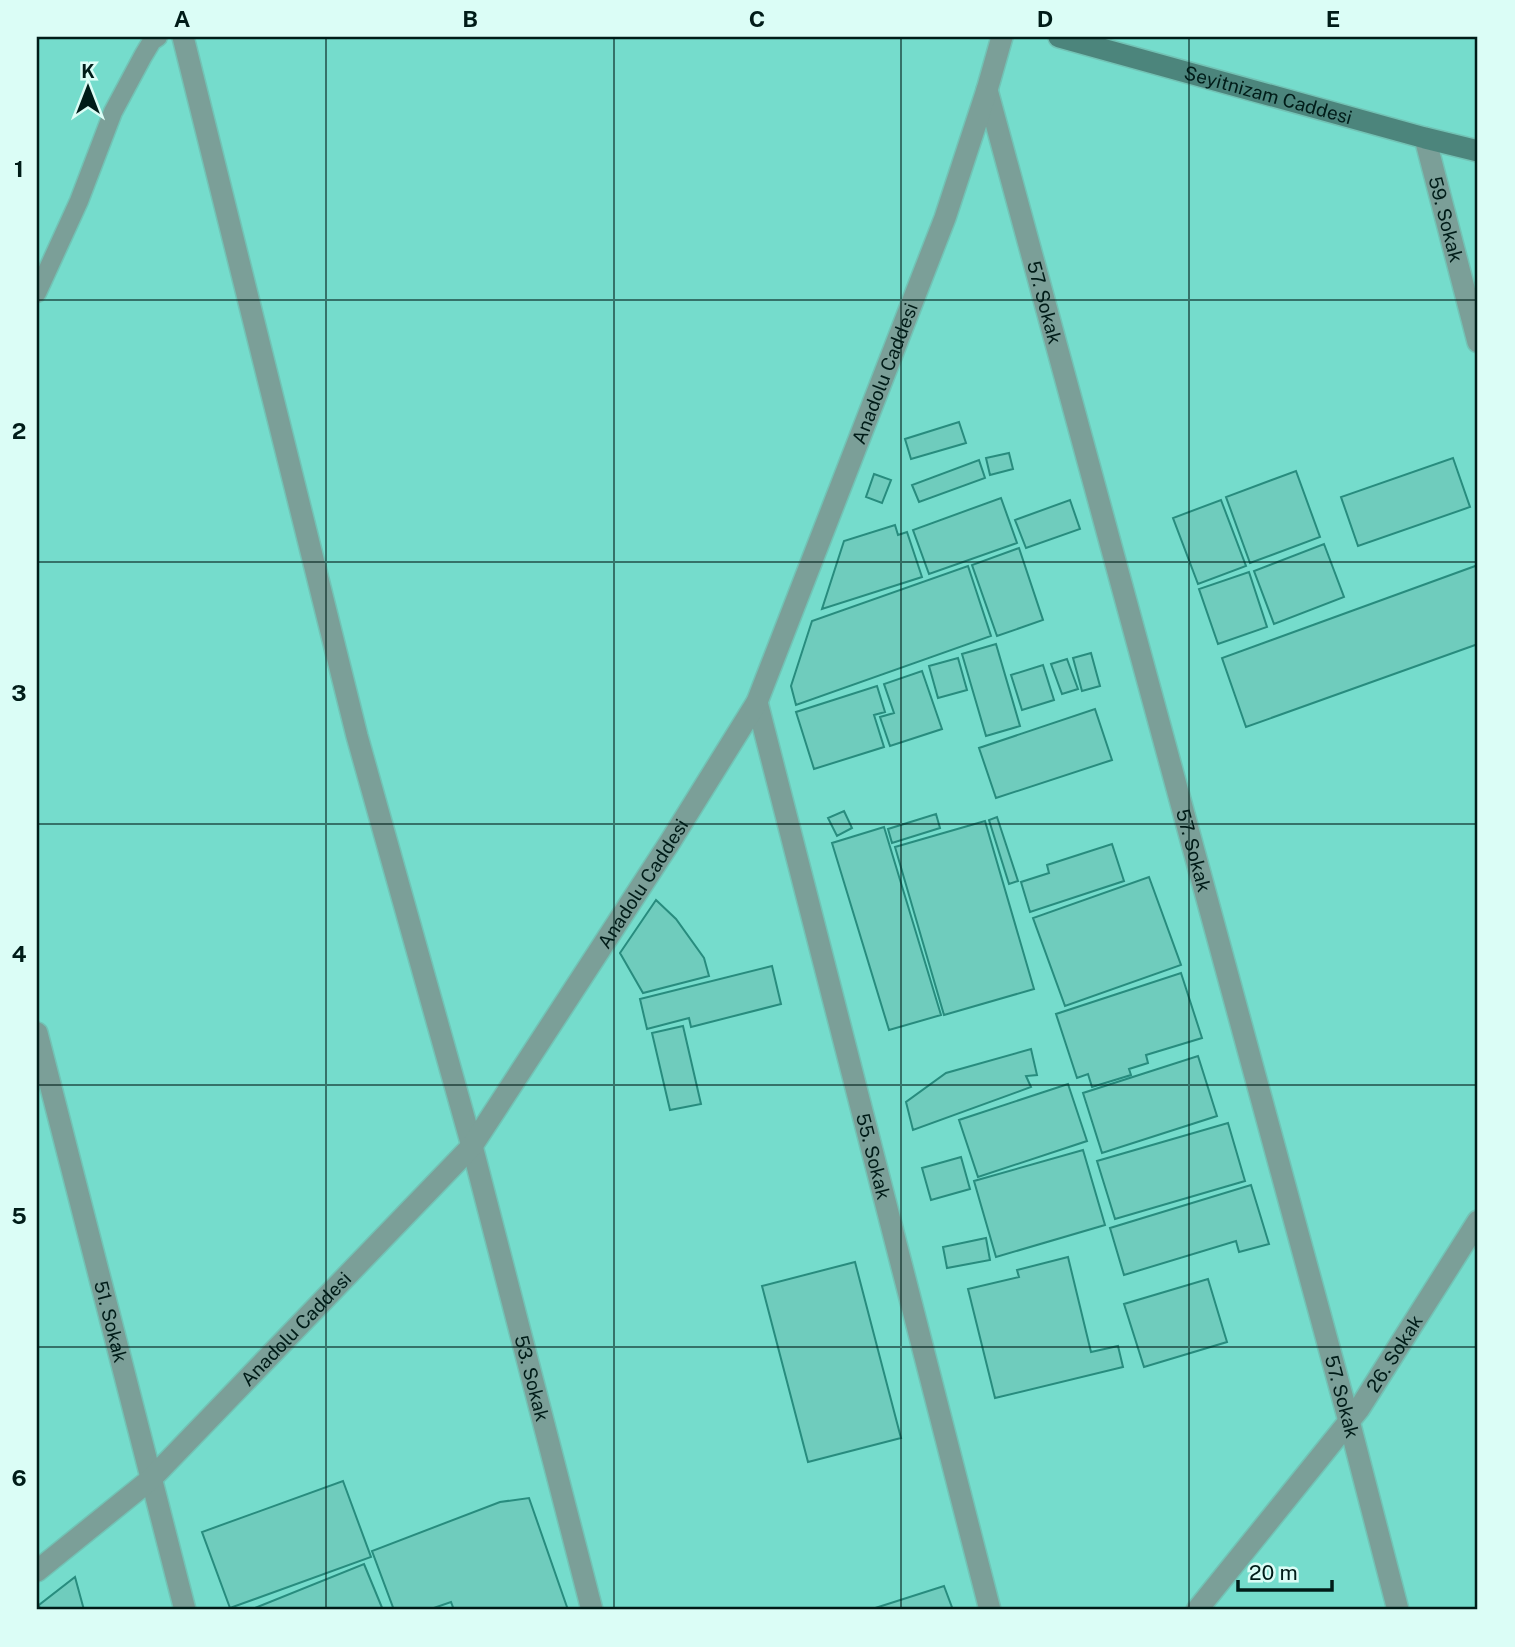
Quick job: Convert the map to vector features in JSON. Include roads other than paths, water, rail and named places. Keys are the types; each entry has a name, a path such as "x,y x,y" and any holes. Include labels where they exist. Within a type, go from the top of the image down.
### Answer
{"street":[{"name":"53. Sokak","path":"183,37 357,736 471,1146 592,1610"},
{"name":"Anadolu Caddesi","path":"37,1571 151,1479 471,1146 670,842 757,702 945,218 1002,37"},
{"name":"Seyitnizam Caddesi","path":"1059,37 1478,151"},
{"name":"57. Sokak","path":"987,90 1349,1420 1398,1610"},
{"name":"59. Sokak","path":"1425,138 1478,342"},
{"name":"55. Sokak","path":"757,702 990,1610"},
{"name":"51. Sokak","path":"37,1033 184,1610"},
{"name":"26. Sokak","path":"1197,1610 1359,1409 1478,1221"}],"lane":[{"path":"37,293 79,201 113,112 152,41 158,37"}]}
